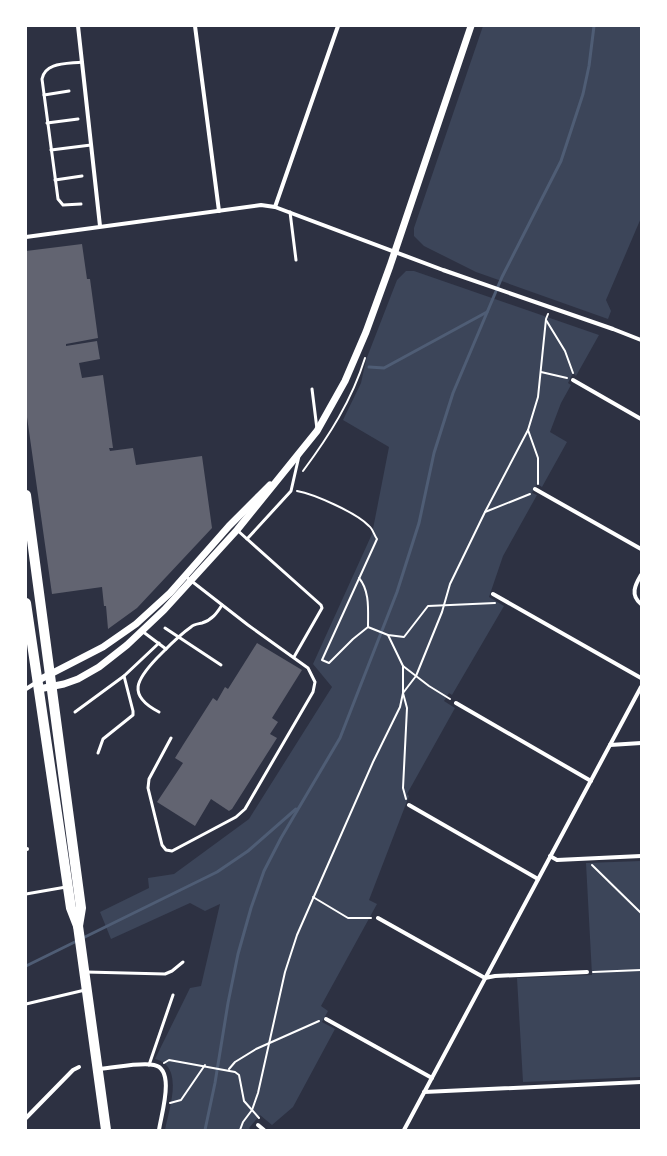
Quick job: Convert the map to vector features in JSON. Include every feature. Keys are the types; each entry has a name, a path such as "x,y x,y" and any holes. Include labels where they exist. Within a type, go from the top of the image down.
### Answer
{"main road":[{"path":"26,494 81,908 78,926"},
{"path":"26,603 36,686 71,908 78,926 106,1130"}],"street":[{"path":"78,26 100,226"},
{"path":"195,26 219,211"},
{"path":"275,207 338,26"},
{"path":"36,686 50,673 120,637 156,606 252,501 275,481 317,431 345,381 366,332 471,26"},
{"path":"26,237 261,205 275,207 474,280 613,328 641,340"},
{"path":"573,380 641,419"},
{"path":"26,689 36,686 52,687 78,679 99,667 142,631 191,581 266,496 275,481"},
{"path":"535,490 641,549"},
{"path":"641,575 634,590 636,599 641,604"},
{"path":"493,594 641,678"},
{"path":"404,1130 641,687"},
{"path":"456,703 591,781"},
{"path":"610,745 641,743"},
{"path":"409,805 538,879"},
{"path":"550,856 557,860 641,856"},
{"path":"378,918 485,978 495,976 587,972"},
{"path":"326,1019 432,1078"},
{"path":"97,1069 149,1065 160,1067 166,1078 159,1130"},
{"path":"26,1118 73,1070 78,1067"},
{"path":"424,1092 641,1082"},
{"path":"258,1126 263,1130"}],"lane":[{"path":"81,204 63,205 58,199 42,79 43,73 52,66 82,62"},
{"path":"44,95 70,91"},
{"path":"47,123 78,119"},
{"path":"51,150 91,145"},
{"path":"55,180 82,176"},
{"path":"290,212 296,260"},
{"path":"312,389 317,431"},
{"path":"247,539 291,490 299,454"},
{"path":"237,530 321,605 322,608 294,657"},
{"path":"171,738 149,779 148,788 162,845 166,850 172,851 236,817 245,809 313,692 315,682 308,668 185,576"},
{"path":"159,712 144,703 140,694 138,683 142,674 178,637 192,626 213,618 222,605"},
{"path":"165,628 221,665"},
{"path":"142,631 166,648"},
{"path":"75,712 124,676 159,643"},
{"path":"98,752 103,739 133,715 124,676"},
{"path":"26,894 68,887"},
{"path":"84,972 165,974 172,971 183,962"},
{"path":"26,1004 86,989"},
{"path":"149,1065 173,995"}],"path":[{"path":"240,1130 243,1122 252,1110 270,1044 285,972 297,935 373,762 400,708 403,694 416,676 435,631 443,605 461,559 528,430 538,397 546,318 551,307"},
{"path":"541,372 549,372 573,380 571,366 565,351 546,318"},
{"path":"293,484 320,447 343,411 357,385 365,358"},
{"path":"485,512 530,494 535,490 539,482 538,458 528,430"},
{"path":"291,490 307,493 355,515 370,526 377,539 322,660 329,663 353,639 368,627"},
{"path":"359,578 365,585 368,627"},
{"path":"368,627 388,635 404,637 428,606 494,603 501,598"},
{"path":"388,635 403,666 403,694 406,708 403,788 409,805"},
{"path":"403,666 429,686 456,703"},
{"path":"589,858 591,865 641,912"},
{"path":"313,897 348,918 378,918"},
{"path":"587,972 641,970"},
{"path":"228,1069 235,1062 256,1049 326,1019"},
{"path":"165,1062 169,1060 228,1069 239,1076 244,1101 262,1120"},
{"path":"181,1100 205,1065"}],"shaded area":[{"path":"483,26 641,26 641,218 606,300 611,311 608,319 476,272 424,246 414,236 414,228"},
{"path":"406,271 414,271 599,335 576,376 573,373 568,383 571,385 561,403 550,432 567,442 542,487 537,484 532,493 537,495 503,556 489,597 504,606 452,695 449,693 444,701 455,708 407,794 409,796 369,900 377,904 321,1006 328,1011 322,1022 335,1029 293,1107 272,1125 260,1115 249,1128 251,1130 165,1130 172,1100 172,1079 170,1070 164,1063 155,1059 190,988 201,986 220,904 205,911 190,903 111,939 100,912 149,888 148,878 174,874 249,819 332,687 313,664 372,534 389,447 343,420 361,383 366,360 397,280"},
{"path":"641,861 641,1077 523,1082 517,978 592,975 586,863"}],"building":[{"path":"82,244 87,279 90,279 98,338 66,344 66,346 97,341 100,359 79,363 82,378 103,375 113,448 109,448 110,451 133,448 136,465 202,456 212,528 137,608 108,629 106,606 104,606 102,587 52,594 26,410 26,251"},
{"path":"257,643 302,670 272,718 278,722 270,734 277,738 232,809 229,811 211,799 195,826 157,802 183,763 175,758 183,745 213,698 217,701 225,687 228,689"}],"waterway":[{"path":"205,1130 238,954 251,908 264,871 281,838 340,738 397,592 419,523 434,453 453,393 502,277 561,161 583,94 589,66 594,26"},
{"path":"369,367 384,368 487,312"},
{"path":"26,966 217,872 248,851 296,809"}]}
